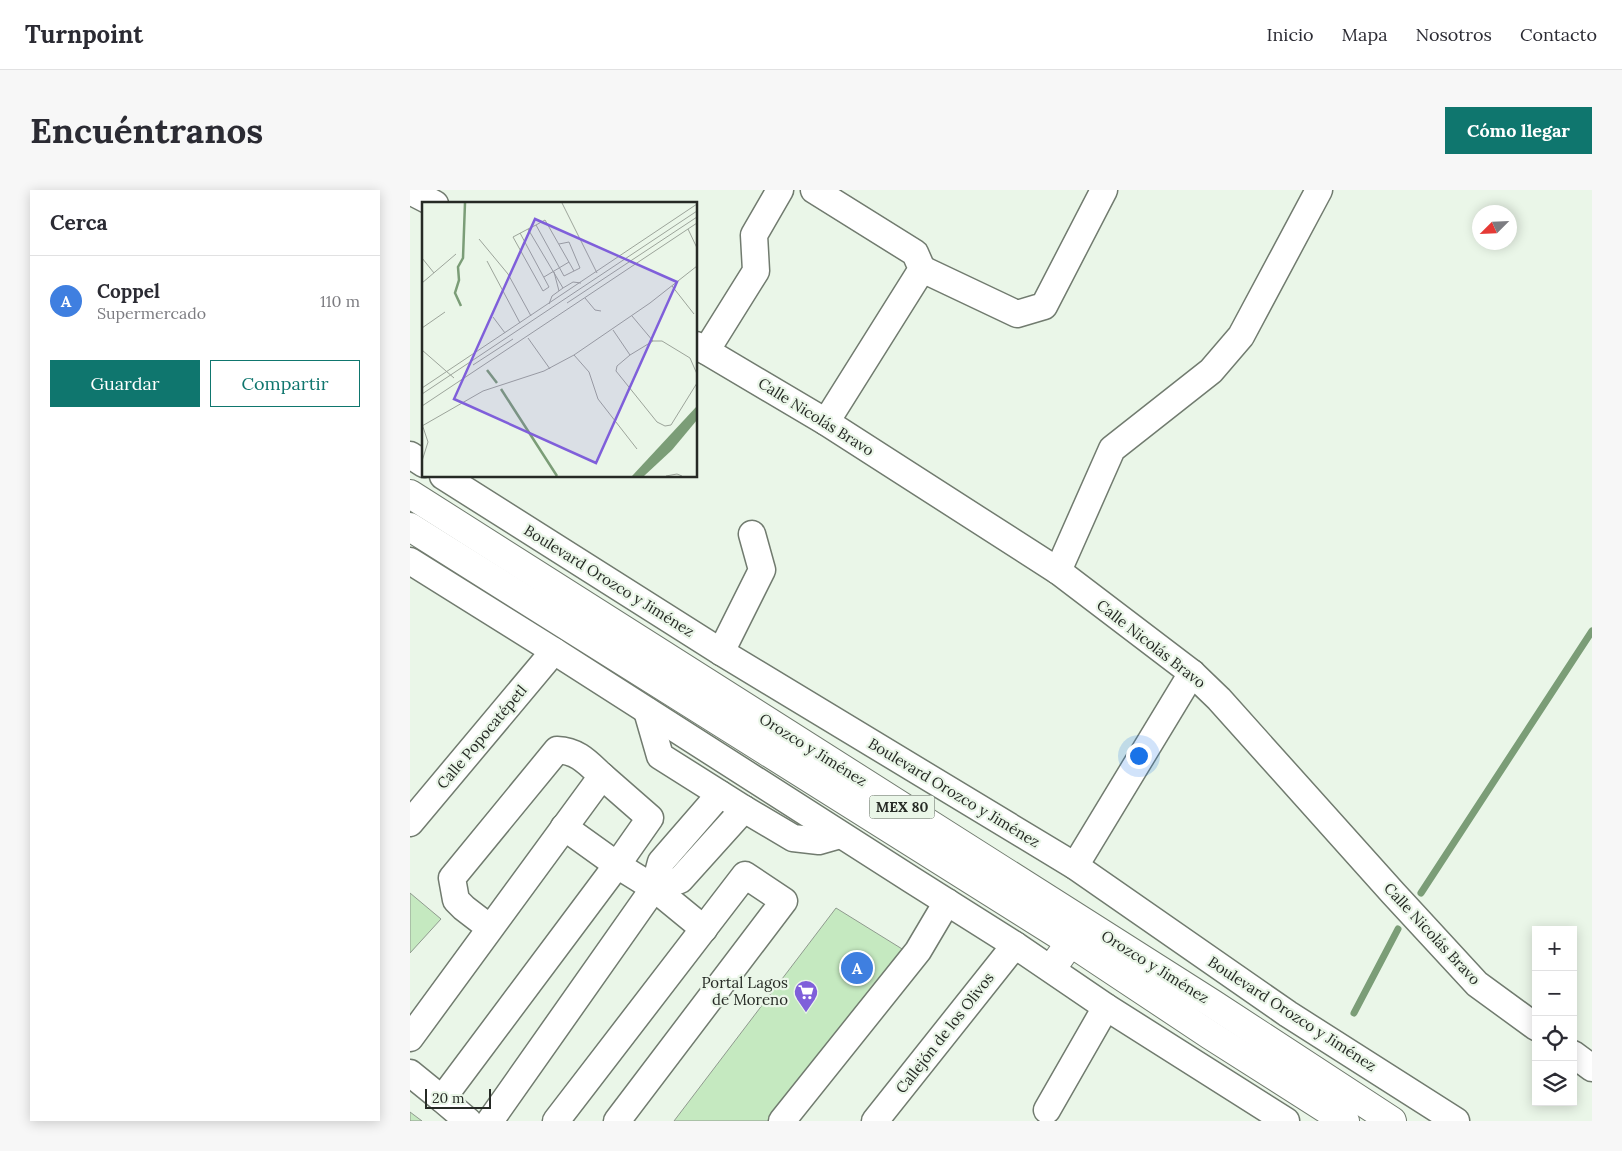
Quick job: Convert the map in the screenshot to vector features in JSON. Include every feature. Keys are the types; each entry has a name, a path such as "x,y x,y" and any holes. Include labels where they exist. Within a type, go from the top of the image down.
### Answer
{"highway":[{"name":"Orozco y Jiménez","path":"410,494 1077,932 1210,1035 1345,1121"},
{"name":"Orozco y Jiménez","path":"410,527 1392,1121"},
{"path":"1052,968 1077,932"}],"street":[{"path":"444,202 450,190"},
{"path":"701,348 756,271 754,236 780,190"},
{"path":"814,190 916,253 922,269 1017,314 1044,306 1104,190"},
{"path":"1058,571 1112,449 1211,371 1241,336 1319,190"},
{"path":"410,191 431,202"},
{"path":"826,422 922,269"},
{"name":"Calle Nicolás Bravo","path":"701,348 826,422 1058,571 1192,674 1219,699 1477,984 1532,1024"},
{"path":"410,455 422,463"},
{"name":"Boulevard Orozco y Jiménez","path":"446,478 721,652 1075,866 1288,1014 1456,1121"},
{"path":"721,652 762,570 752,534"},
{"path":"410,562 554,651 840,835 1015,944 1106,1007 1286,1121"},
{"name":"Calle Popocatépetl","path":"410,823 554,651"},
{"path":"1075,866 1192,674"},
{"path":"647,711 660,756 744,810 793,838 819,841 840,835"},
{"path":"442,1099 650,818 583,758 568,750 557,750 452,878 456,900 490,928"},
{"path":"410,1038 602,776"},
{"path":"490,1121 654,888 661,862 720,794"},
{"path":"654,888 680,880 744,810"},
{"path":"564,827 617,865 654,888 704,929"},
{"path":"556,1121 745,875 784,901 617,1121"},
{"path":"782,1121 918,950 947,902"},
{"name":"Callejón de los Olivos","path":"875,1121 1015,944"},
{"path":"1047,1110 1106,1007"},
{"path":"1577,1057 1592,1068"},
{"path":"410,1073 468,1121"}],"building":[{"path":"410,893 441,919 410,953"},
{"name":"Portal Lagos de Moreno","path":"836,908 907,952 770,1121 674,1121"},
{"path":"410,1112 422,1121 410,1121"}],"waterway":[{"path":"1421,893 1592,631"},
{"path":"1354,1013 1398,929"}],"place":[{"name":"Coppel","path":"857,968"},
{"name":"Portal Lagos de Moreno","path":"806,1013"}]}
